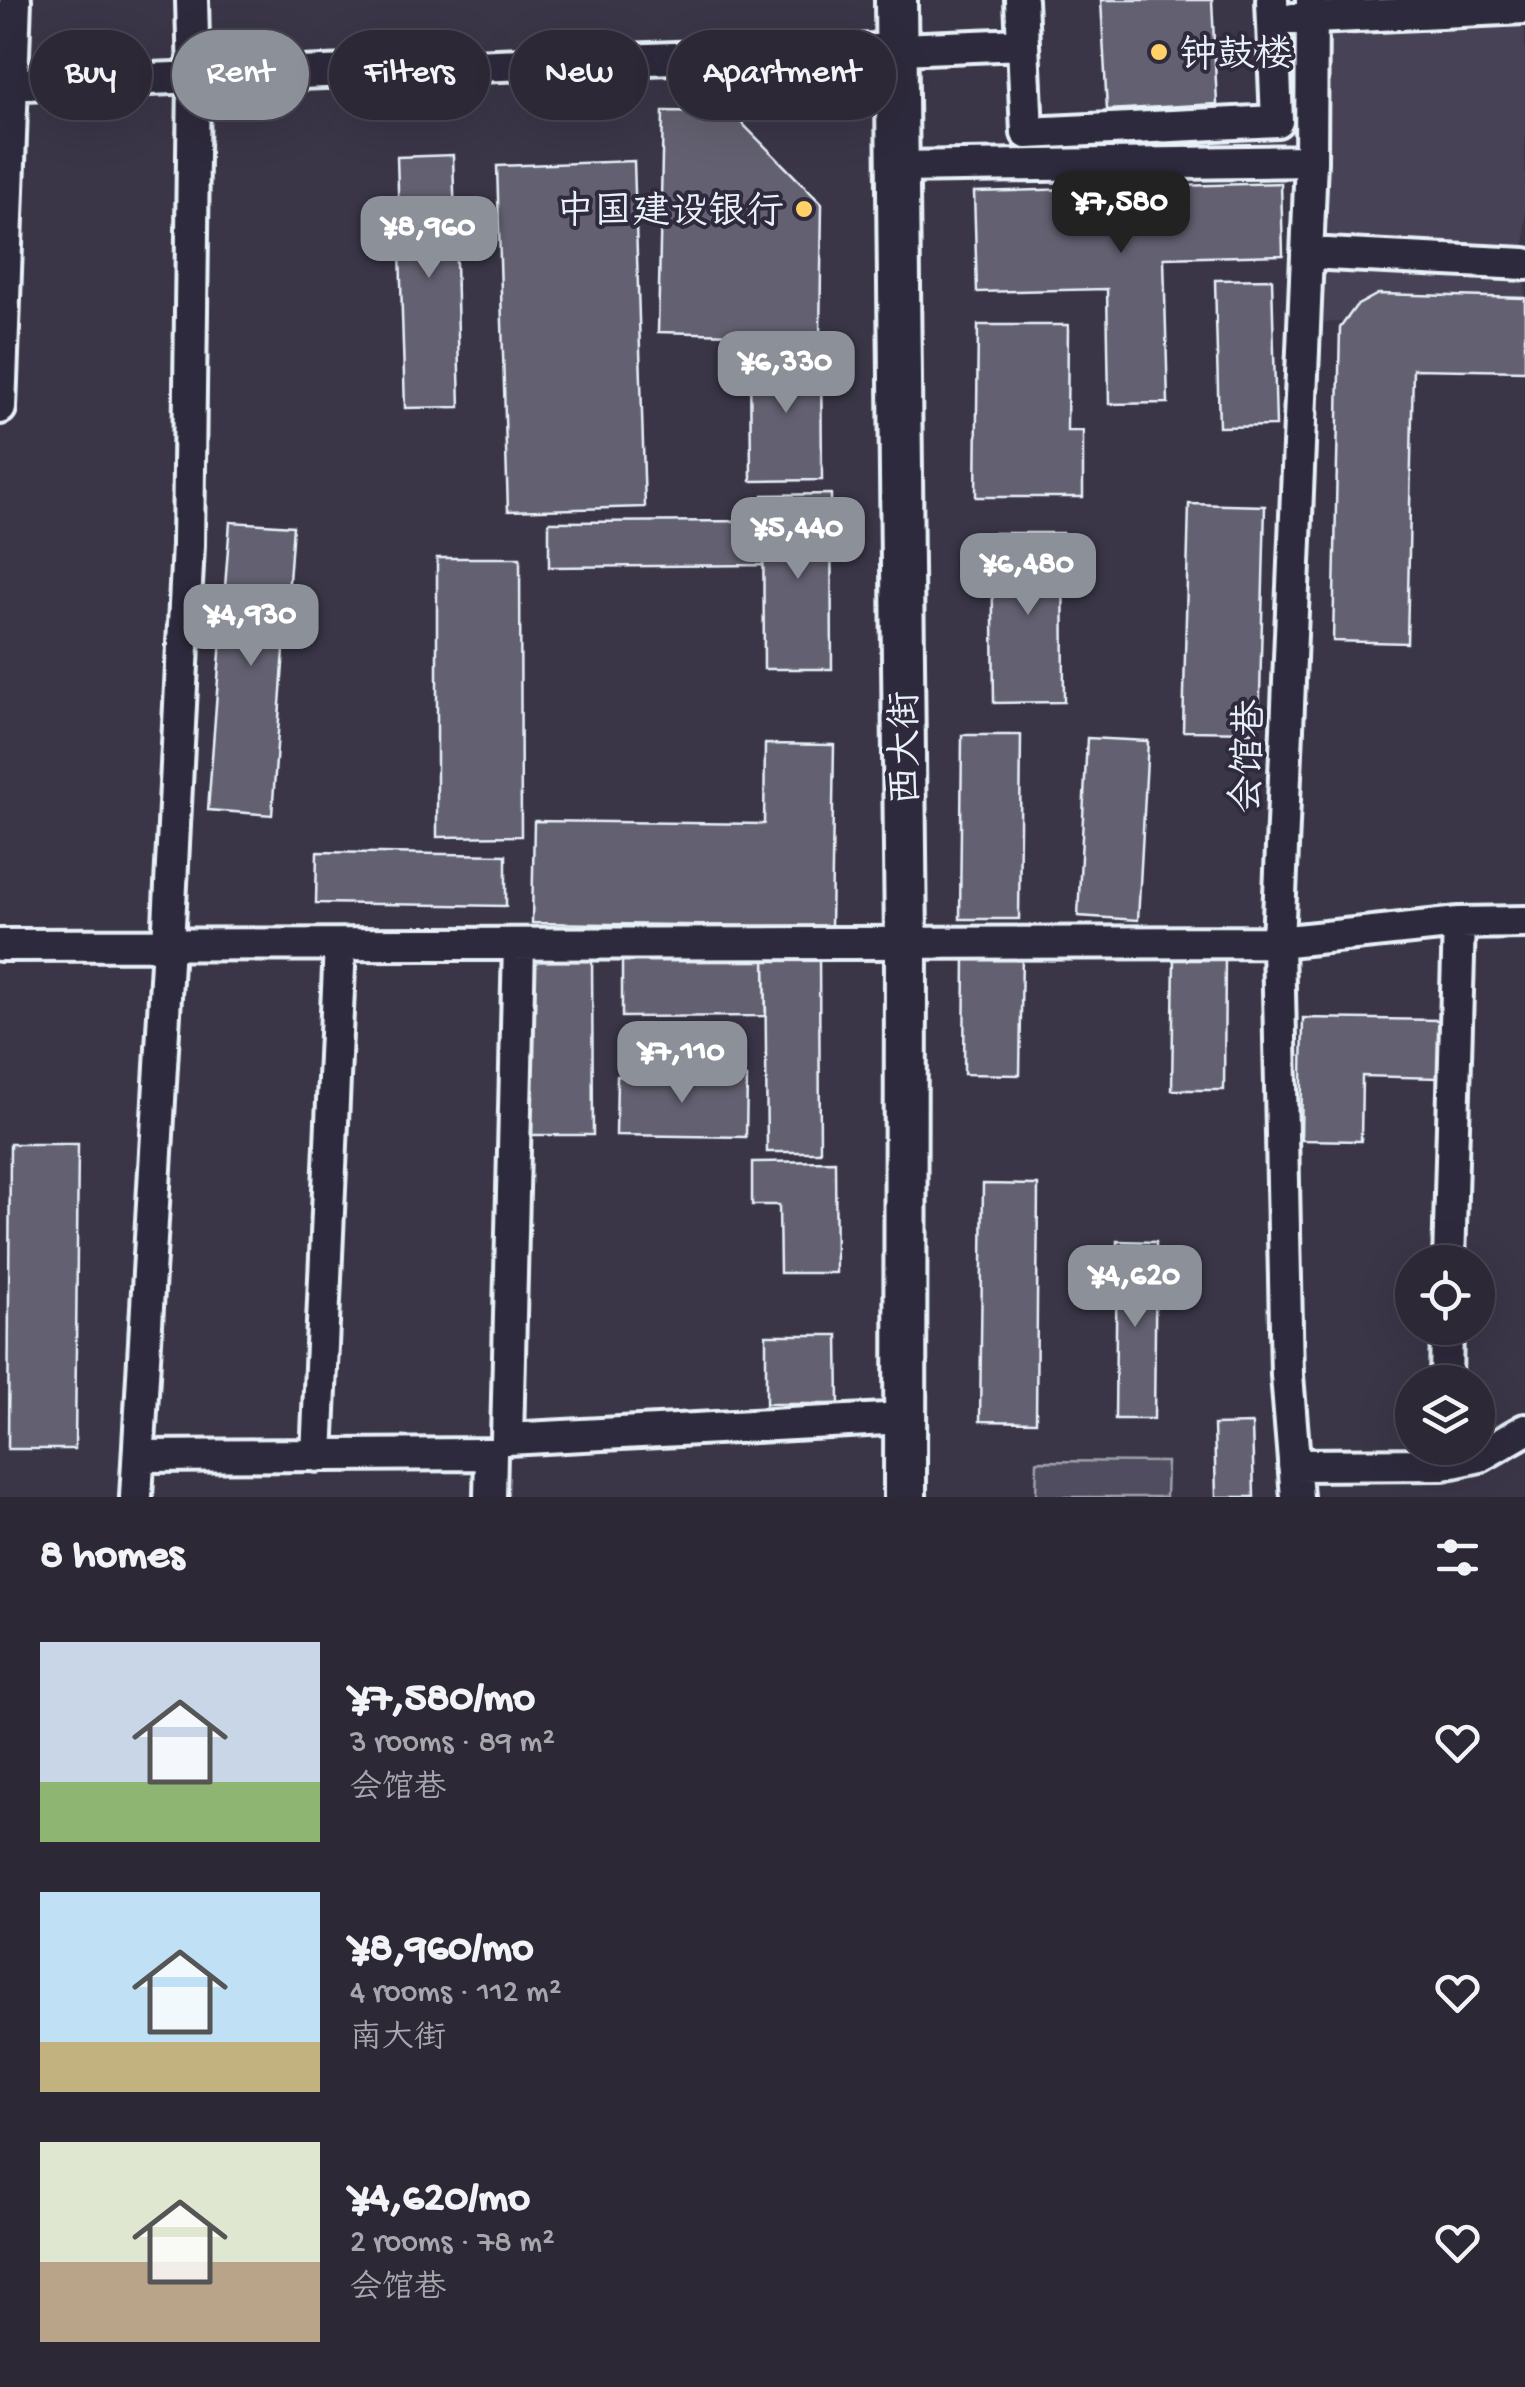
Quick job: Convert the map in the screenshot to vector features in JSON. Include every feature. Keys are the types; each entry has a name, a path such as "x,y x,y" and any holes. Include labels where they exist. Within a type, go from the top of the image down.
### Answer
{"main road":[{"name":"西大街","path":"895,30 896,0"},
{"name":"西大街","path":"896,109 906,944 905,1497"}],"street":[{"path":"0,408 6,84 15,0"},
{"path":"192,0 193,30"},
{"path":"1021,0 1027,132 1277,121 1272,10 1525,8"},
{"name":"会馆巷","path":"1297,1497 1287,1375 1278,942 1308,253 1312,9"},
{"path":"896,50 1023,44"},
{"path":"309,73 668,59"},
{"path":"6,84 172,79"},
{"path":"136,1497 188,545 193,120"},
{"path":"897,168 1311,160"},
{"path":"1308,253 1525,264"},
{"path":"0,944 1278,942 1458,923 1525,922"},
{"path":"1449,1245 1458,923"},
{"path":"317,1456 340,944"},
{"path":"519,944 507,1440 905,1418"},
{"path":"1495,1447 1525,1430"},
{"path":"139,1456 491,1454 490,1497"},
{"path":"1294,1465 1395,1459"}],"shaded area":[{"path":"1313,0 1525,0 1525,324 1324,322"},
{"path":"1037,1461 1167,1462 1166,1497 1036,1497"}],"building":[{"name":"钟鼓楼","path":"1101,0 1212,0 1217,104 1107,110"},
{"path":"663,111 668,111 668,120 739,120 822,204 820,336 658,332"},
{"path":"453,155 460,407 405,408 397,157"},
{"path":"634,161 645,507 508,511 497,166"},
{"path":"1281,183 1283,255 1164,258 1168,403 1109,404 1107,289 977,292 974,192"},
{"path":"1272,279 1276,426 1219,427 1215,280"},
{"path":"1378,294 1525,298 1525,371 1413,369 1407,643 1333,641 1340,328 1356,306"},
{"path":"978,325 1068,325 1067,431 1083,431 1083,497 976,497"},
{"path":"821,350 822,480 751,481 750,351"},
{"path":"831,494 832,669 764,669 763,495"},
{"path":"1189,504 1265,506 1259,732 1183,731"},
{"path":"763,521 763,565 549,567 549,522"},
{"path":"230,522 293,526 272,815 208,810"},
{"path":"992,533 1063,533 1064,702 994,703"},
{"path":"437,558 520,558 521,836 437,837"},
{"path":"962,735 1021,735 1019,919 960,919"},
{"path":"1087,738 1148,741 1138,920 1078,916"},
{"path":"765,744 834,745 831,927 532,923 534,821 764,824"},
{"path":"317,852 506,855 506,906 316,903"},
{"path":"819,952 820,1152 767,1152 765,953"},
{"path":"765,953 766,1016 622,1017 622,954"},
{"path":"965,953 1022,953 1020,1075 964,1074"},
{"path":"1174,955 1225,956 1224,1090 1172,1090"},
{"path":"527,957 592,957 593,1135 528,1135"},
{"path":"1303,1018 1441,1020 1439,1078 1362,1076 1361,1141 1301,1140"},
{"path":"617,1076 747,1077 746,1137 616,1135"},
{"path":"10,1144 78,1144 75,1449 8,1449"},
{"path":"835,1161 836,1273 780,1273 779,1205 752,1205 752,1162"},
{"path":"983,1184 1038,1185 1036,1422 980,1421"},
{"path":"1117,1241 1156,1242 1154,1419 1115,1419"},
{"path":"766,1335 838,1335 839,1404 766,1404"},
{"path":"1252,1424 1254,1497 1216,1497 1214,1425"}],"place":[{"name":"钟鼓楼","path":"1159,52"},
{"name":"中国建设银行","path":"804,209"}]}
